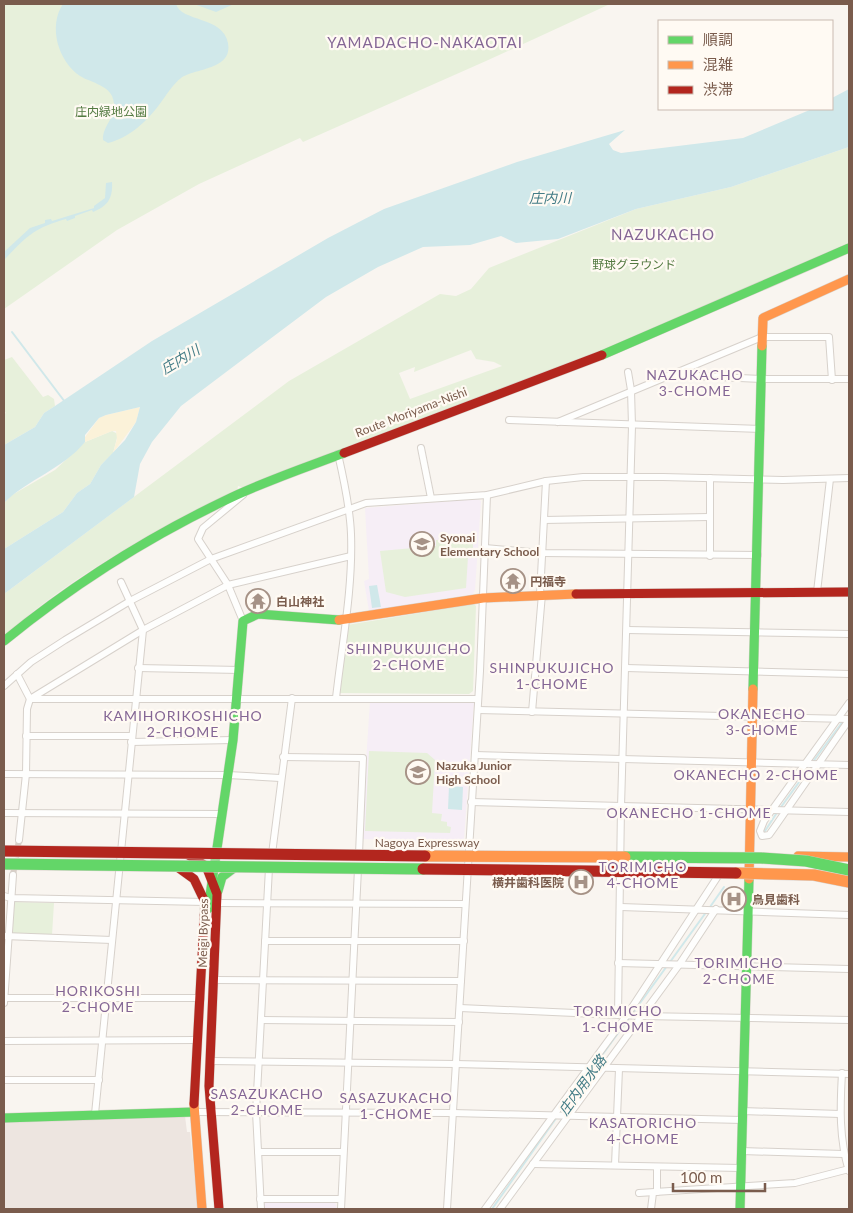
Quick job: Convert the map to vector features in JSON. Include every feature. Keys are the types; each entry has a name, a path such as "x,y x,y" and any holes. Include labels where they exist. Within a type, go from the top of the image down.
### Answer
{"main road":[{"name":"Route Moriyama-Nishi","path":"4,641 51,603 198,513 338,454 619,350 786,278 849,248"},
{"path":"740,1209 763,318 849,279"},
{"path":"204,942 233,740 243,621 258,614 346,620 483,598 541,594 849,592"},
{"path":"4,849 122,849 171,852 202,858 318,862 498,861 662,853 849,857"},
{"name":"Nagoya Expressway","path":"4,849 761,858 806,861 849,870"},
{"path":"171,852 215,866"},
{"path":"171,852 196,858 225,872 234,868 622,871 805,875 849,882"},
{"path":"4,864 16,866 215,866 234,854 468,852 622,855"},
{"path":"4,864 720,873 849,870"},
{"path":"463,870 626,864 849,870"},
{"name":"Meigi Bypass","path":"176,866 194,879 205,902 201,998 196,1040 194,1112 202,1209"},
{"name":"Meigi Bypass","path":"215,866 218,898 210,1111 219,1209"},
{"path":"4,1118 194,1112"}],"street":[{"path":"558,422 762,337 829,337 832,380"},
{"path":"618,1015 622,871 621,807 632,426 631,390 628,372"},
{"path":"673,375 761,379 849,379"},
{"path":"509,420 632,426 761,429"},
{"path":"421,448 432,498"},
{"path":"336,698 346,620 351,556 349,509 338,454"},
{"path":"4,686 31,662 130,601 211,558 366,503 487,495 546,481 583,477 849,478"},
{"path":"710,478 710,556"},
{"path":"817,592 830,479"},
{"path":"532,712 541,594 546,481"},
{"path":"243,621 228,585 198,536 203,528 250,490"},
{"path":"447,1209 464,941 465,904 463,870 468,852 478,710 487,495"},
{"path":"544,520 630,520 709,517"},
{"path":"485,548 542,553 758,555"},
{"path":"19,840 26,774 27,709 30,699 143,630 228,585 351,556"},
{"path":"95,1114 112,940 118,901 124,814 143,630 121,582"},
{"path":"627,630 849,634"},
{"path":"138,668 240,670"},
{"path":"626,668 849,674"},
{"path":"17,674 30,699"},
{"path":"272,854 280,778 292,698"},
{"path":"30,699 478,699"},
{"path":"478,710 837,719 849,720 769,835 762,836 760,833 761,826 806,765 837,719 849,703"},
{"path":"26,736 233,740"},
{"path":"475,755 751,764 849,765"},
{"path":"283,757 363,758 359,854"},
{"path":"4,774 228,775 280,778"},
{"path":"471,802 849,812"},
{"path":"4,812 22,814 222,814"},
{"path":"261,1209 256,1112 269,868"},
{"path":"341,1209 358,903 358,869"},
{"path":"485,1209 627,1015 659,963 697,910 720,873"},
{"path":"13,875 7,937 5,1001 201,998"},
{"path":"4,896 11,898 205,902"},
{"path":"218,898 267,902 465,904"},
{"path":"621,907 849,915"},
{"path":"500,1209 679,965 716,909"},
{"path":"7,937 112,940"},
{"path":"266,941 464,941"},
{"path":"618,963 849,969"},
{"path":"216,980 461,981"},
{"path":"460,1008 642,1016 849,1020"},
{"path":"261,1020 459,1022"},
{"path":"4,1041 196,1040"},
{"path":"211,1061 456,1064 846,1074 840,1114 843,1154 849,1170 795,1183 639,1193"},
{"path":"615,1165 619,1069"},
{"path":"4,1080 99,1080"},
{"path":"194,1112 453,1113 616,1117 840,1114"},
{"path":"742,1150 843,1154"},
{"path":"258,1152 343,1152"},
{"path":"533,1164 741,1168"},
{"path":"652,1209 657,1167"},
{"path":"260,1200 341,1199"}],"shaded area":[{"name":"Syonai Elementary School","path":"477,499 481,501 475,590 473,594 369,611 364,581 369,579 365,508"},
{"name":"Nazuka Junior High School","path":"370,701 474,702 464,839 462,842 361,839"},
{"path":"185,1116 187,1132 190,1132 198,1209 4,1209 4,1123"},
{"path":"265,1202 335,1202 337,1209 263,1209"}],"green space":[{"name":"庄内緑地公園","path":"4,4 610,4 303,142 300,138 199,184 117,230 4,309"},
{"name":"野球グラウンド","path":"849,147 849,248 645,339 250,490 238,486 237,492 207,505 115,555 56,595 4,636 4,594 289,381 440,294 456,296 471,289 489,268 636,209 731,187","holes":["471,350 476,359 494,362 502,366 410,399 399,373 415,367 414,372"]},
{"path":"12,357 43,397 48,395 54,399 55,406 44,413 35,427 4,445 4,414 6,413 4,411 4,360"},
{"path":"112,431 118,434 113,453 101,465 90,484 77,493 63,512 4,549 4,503 12,495 55,470 85,442"},
{"path":"467,538 473,542 473,557 468,557 466,588 405,597 386,592 380,551 436,546 436,540"},
{"path":"474,604 476,606 473,691 469,694 338,693 347,625"},
{"path":"369,751 427,753 435,760 432,813 442,814 441,821 447,822 447,826 451,827 450,833 365,831"},
{"path":"14,902 54,903 52,935 11,934"}],"sand":[{"path":"140,407 136,422 113,453 117,439 116,431 85,442 83,440 99,418"}],"water":[{"path":"63,4 176,4 179,10 211,24 225,34 228,52 225,58 212,67 181,78 143,123 116,141 108,143 103,140 103,134 114,109 112,96 110,92 98,84 80,76 66,62 58,43 56,32 56,22"},
{"path":"194,4 234,4 216,12"},
{"name":"庄内川","path":"849,89 849,147 731,187 636,209 558,239 516,243 501,236 470,245 423,247 378,267 326,297 181,406 152,442 140,464 134,497 4,594 4,549 63,512 77,493 90,484 101,465 125,440 136,422 140,407 99,418 85,435 85,442 66,460 24,487 4,503 4,445 35,427 44,413 152,341 328,238 384,209 517,162 625,130 609,144 613,150 621,153 743,138 810,110 833,110 833,97"},
{"path":"112,182 112,193 109,201 102,207 93,212 92,210 67,221 66,219 38,230 25,239 4,260 4,252 30,228 45,223 45,220 51,219 52,221 94,208 105,198 106,183"},
{"path":"377,585 381,607 372,608 369,586"},
{"path":"449,786 463,787 462,810 448,809"}],"waterway":[{"path":"12,332 65,402"},
{"name":"庄内用水路","path":"812,763 844,720"},
{"name":"庄内用水路","path":"781,807 810,767"},
{"name":"庄内用水路","path":"765,831 778,811"},
{"name":"庄内用水路","path":"710,907 724,887"},
{"name":"庄内用水路","path":"670,962 707,911"},
{"name":"庄内用水路","path":"632,1014 667,966"},
{"name":"庄内用水路","path":"595,1065 629,1018"},
{"name":"庄内用水路","path":"560,1113 592,1069"},
{"name":"庄内用水路","path":"492,1209 557,1117"}],"tunnel":[{"path":"13,875 19,840"}],"traffic: fast":[{"path":"602,355 849,248"},
{"path":"753,689 762,346"},
{"path":"4,641 82,583 166,531 253,488 344,453"},
{"path":"208,909 233,740 243,621 258,614 339,620"},
{"path":"625,857 761,858 806,861 849,870"},
{"path":"4,864 423,869"},
{"path":"218,891 222,877 234,868"},
{"path":"740,1209 749,879"},
{"path":"4,1118 194,1112"}],"traffic: slow":[{"path":"762,346 763,318 849,279"},
{"path":"339,620 483,598 576,594"},
{"path":"749,879 753,689"},
{"path":"425,856 625,857"},
{"path":"798,856 849,857"},
{"path":"736,873 814,875 849,882"},
{"path":"194,1104 202,1209"}],"traffic: jam":[{"path":"344,453 602,355"},
{"path":"576,594 849,592"},
{"path":"4,851 425,856"},
{"path":"185,853 206,866 217,894 209,1086 219,1209"},
{"path":"176,866 194,879 205,902 194,1104"},
{"path":"423,869 736,873"}],"place":[{"name":"Syonai Elementary School","path":"422,544"},
{"name":"円福寺","path":"513,581"},
{"name":"白山神社","path":"258,601"},
{"name":"Nazuka Junior High School","path":"418,772"},
{"name":"横井歯科医院","path":"581,882"},
{"name":"鳥見歯科","path":"734,899"}],"district":[{"name":"YAMADACHO-NAKAOTAI","path":"425,42"},
{"name":"NAZUKACHO","path":"663,234"},
{"name":"NAZUKACHO 3-CHOME","path":"695,382"},
{"name":"SHINPUKUJICHO 2-CHOME","path":"409,656"},
{"name":"SHINPUKUJICHO 1-CHOME","path":"552,676"},
{"name":"OKANECHO 3-CHOME","path":"762,722"},
{"name":"KAMIHORIKOSHICHO 2-CHOME","path":"183,724"},
{"name":"OKANECHO 2-CHOME","path":"756,774"},
{"name":"OKANECHO 1-CHOME","path":"689,812"},
{"name":"TORIMICHO 4-CHOME","path":"643,874"},
{"name":"TORIMICHO 2-CHOME","path":"739,970"},
{"name":"HORIKOSHI 2-CHOME","path":"98,998"},
{"name":"TORIMICHO 1-CHOME","path":"618,1018"},
{"name":"SASAZUKACHO 2-CHOME","path":"267,1102"},
{"name":"SASAZUKACHO 1-CHOME","path":"396,1106"},
{"name":"KASATORICHO 4-CHOME","path":"643,1130"}]}
